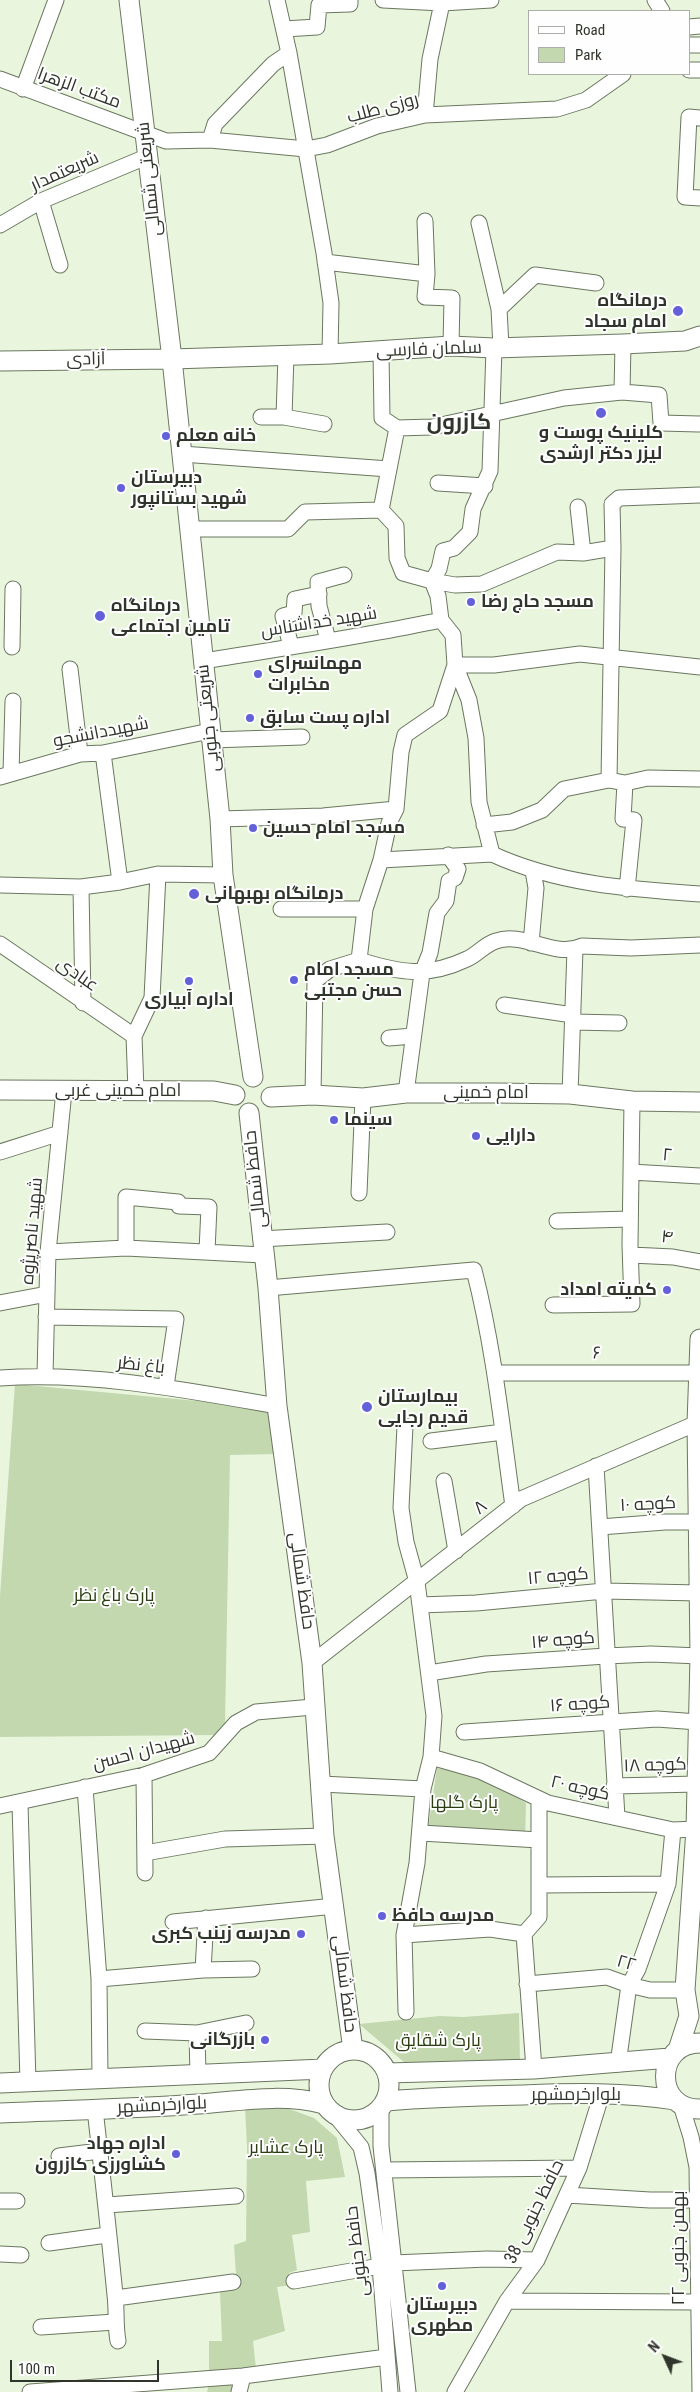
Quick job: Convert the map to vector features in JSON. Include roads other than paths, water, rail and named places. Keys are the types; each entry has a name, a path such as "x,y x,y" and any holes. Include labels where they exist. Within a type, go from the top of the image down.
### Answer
{"main road":[{"name":"شریعتی شمالی","path":"129,0 145,133 146,157 172,359"},
{"name":"سلمان فارسی","path":"172,359 330,354 451,346 497,348 695,341"},
{"name":"آزادی","path":"0,361 172,359"},
{"name":"شریعتی جنوبی","path":"172,359 220,819 223,875 253,1077"},
{"path":"253,1077 267,1083 271,1097 265,1109 256,1113 249,1113 238,1105 235,1095 239,1084 253,1077"},
{"name":"امام خمینی غربی","path":"0,1090 214,1091 235,1095"},
{"name":"امام خمینی","path":"271,1097 313,1095 363,1098 406,1093 570,1094 632,1101 700,1102"},
{"name":"حافظ شمالی","path":"249,1113 262,1247 268,1288 277,1406 312,1663 324,1836 335,1906 353,2050"},
{"path":"678,2103 670,2094 665,2077 674,2054 694,2019 685,1990 696,1829 700,1656 697,1422 700,1339"},
{"name":"بلوارخرمشهر","path":"387,2073 534,2069 643,2062 674,2054 689,2044 700,2043"},
{"path":"353,2050 374,2056 387,2073 390,2087 384,2104 375,2114 360,2120 343,2119 330,2110 319,2086 323,2069 336,2055 353,2050"},
{"path":"643,2062 654,2069 657,2077 654,2088 647,2096"},
{"name":"بلوارخرمشهر","path":"0,2083 323,2069"},
{"path":"301,2070 309,2076 310,2083 304,2099"},
{"path":"430,2072 420,2083 422,2090 430,2097"},
{"name":"بلوارخرمشهر","path":"384,2104 430,2097 602,2093 647,2096 700,2109"},
{"name":"بلوارخرمشهر","path":"0,2113 198,2104 257,2099 304,2099 330,2110"}],"street":[{"path":"23,89 56,0"},
{"path":"277,0 289,53 325,262 331,303 330,354"},
{"path":"284,29 317,27 319,5 350,4 350,0"},
{"path":"383,0 442,3 491,0"},
{"path":"425,115 430,59 442,3"},
{"path":"210,140 215,124 274,64 289,53"},
{"name":"روزی طلب","path":"145,133 166,140 210,140 306,149 327,145 376,126 425,115 557,109 586,100 622,75"},
{"name":"مکتب الزهرا","path":"0,79 145,133"},
{"path":"695,118 685,197 700,198"},
{"name":"شریعتمدار","path":"0,225 41,201 146,157"},
{"path":"41,201 60,265"},
{"path":"425,221 427,274 425,297 452,298 451,346"},
{"path":"432,581 439,569 443,551 454,548 470,532 473,509 485,486 490,471 499,309 479,223"},
{"path":"325,262 427,274"},
{"path":"499,309 535,275 596,283"},
{"path":"622,392 623,344"},
{"path":"381,351 382,418 397,428 432,427 564,398 622,392 659,395 661,424 699,424"},
{"path":"284,417 286,355"},
{"path":"261,417 284,417 324,424"},
{"path":"381,510 397,428"},
{"path":"182,454 389,469"},
{"path":"438,483 485,486"},
{"path":"609,780 613,658 612,504 618,498 700,495"},
{"path":"578,507 583,553"},
{"path":"189,529 288,529 306,512 381,510 396,526 397,558 403,573 456,586 482,584 535,563 556,552 583,553 613,548"},
{"path":"328,640 319,606 318,582 344,575"},
{"path":"432,581 438,596 441,620 453,635 455,665 470,700 476,738 479,802 492,854"},
{"path":"12,647 13,589"},
{"path":"290,646 283,616 294,613 295,599 319,594"},
{"name":"شهید خداشناس","path":"203,661 328,640 368,636 441,620"},
{"path":"455,665 494,665 580,654 700,667"},
{"path":"359,960 365,909 381,860 389,822 396,809 401,752 405,735 440,711 455,665"},
{"path":"70,669 80,754"},
{"path":"5,775 13,701"},
{"name":"شهیددانشجو","path":"5,775 80,754 103,753 211,735 302,737"},
{"path":"103,753 120,882"},
{"path":"484,825 512,822 542,810 564,789 609,780 625,783 648,778 700,779"},
{"path":"625,783 623,819 634,820 627,889"},
{"path":"220,819 322,816 396,809"},
{"path":"381,860 492,854 526,866 533,871 627,889 700,894"},
{"path":"406,1093 422,973 430,953 436,913 446,901 449,881 455,878 458,869 448,855"},
{"path":"531,943 536,888 533,871"},
{"path":"136,1091 134,1036 152,998 158,874"},
{"path":"0,885 81,887 120,882 158,874 223,875"},
{"path":"81,887 83,1003"},
{"path":"281,909 365,909"},
{"path":"313,1095 315,981 330,969 359,960 382,967 422,973 447,968 469,958 496,941 513,940 561,950 575,949 582,946 630,948 700,945"},
{"name":"عبادی","path":"0,944 83,1003 134,1036"},
{"path":"570,1094 575,949"},
{"path":"504,1005 573,1019 619,1023"},
{"path":"390,1038 413,1036"},
{"name":"شهید ناصرپژوه","path":"45,1375 48,1252 64,1091"},
{"path":"359,1193 363,1098"},
{"path":"553,1304 632,1304 630,1219 632,1101"},
{"path":"0,1152 60,1133"},
{"name":"۲","path":"631,1172 700,1176"},
{"path":"126,1248 126,1198 178,1202 179,1206 209,1207 207,1251"},
{"path":"557,1221 630,1219"},
{"path":"48,1252 126,1248 207,1251 262,1247 387,1232"},
{"name":"۴","path":"631,1254 673,1257 700,1262"},
{"path":"268,1288 474,1270 487,1319 496,1373 513,1506"},
{"path":"0,1303 47,1294"},
{"path":"46,1317 176,1319 166,1386"},
{"name":"۶","path":"496,1373 698,1374"},
{"name":"باغ نظر","path":"0,1378 45,1375 166,1386 277,1406"},
{"name":"۸","path":"312,1663 522,1499 697,1422"},
{"path":"405,1426 401,1508 406,1542 417,1582 434,1716 431,1757 423,1789 421,1833 404,1935 406,2012"},
{"path":"431,1440 503,1432"},
{"path":"596,1466 617,1817"},
{"path":"444,1481 456,1551"},
{"name":"کوچه ۱۰","path":"600,1527 665,1522 698,1522"},
{"name":"کوچه ۱۲","path":"420,1604 476,1603 604,1591 699,1593"},
{"name":"کوچه ۱۴","path":"429,1673 486,1664 606,1656 651,1654 700,1656"},
{"name":"شهیدان احسن","path":"0,1806 20,1804 85,1787 144,1775 209,1753 236,1723 256,1712 314,1707"},
{"name":"کوچه ۱۶","path":"464,1732 610,1721 657,1719 698,1722"},
{"name":"کوچه ۲۰","path":"431,1757 480,1772 548,1803 673,1830 696,1829"},
{"path":"144,1775 145,1873"},
{"path":"321,1784 423,1789"},
{"name":"کوچه ۱۸","path":"614,1786 697,1784"},
{"path":"85,1787 99,1979 100,2079"},
{"path":"534,2069 524,1934 539,1917 539,1799"},
{"path":"20,1804 28,2082"},
{"path":"618,2064 629,1986 638,1969 668,1884 673,1830"},
{"path":"421,1833 539,1840"},
{"path":"145,1853 225,1838 324,1836"},
{"path":"539,1886 668,1884"},
{"path":"173,1922 335,1906"},
{"path":"204,1970 206,1918"},
{"path":"404,1935 490,1929 524,1934"},
{"path":"99,1979 204,1970 252,1969"},
{"name":"۲۲","path":"527,1984 606,1977 629,1986 650,1990 685,1990"},
{"path":"145,2031 197,2033 246,2023"},
{"path":"197,2033 198,2075"},
{"name":"حافظ جنوبی 38","path":"455,2392 507,2301 537,2260 579,2168 602,2093"},
{"name":"۲۲ بهمن جنوبی","path":"678,2103 695,2129 698,2200 700,2392"},
{"name":"حافظ جنوبی","path":"384,2104 381,2146 384,2170 387,2357 390,2392"},
{"path":"95,2109 107,2205 107,2235 116,2298 115,2322 118,2341"},
{"name":"حافظ جنوبی","path":"330,2110 361,2147 387,2264 408,2392"},
{"path":"361,2147 375,2140 381,2146"},
{"path":"59,2156 100,2151"},
{"path":"384,2170 579,2168"},
{"path":"107,2205 236,2196"},
{"path":"567,2196 698,2200"},
{"path":"0,2201 17,2202"},
{"path":"49,2243 107,2235"},
{"path":"0,2254 21,2255"},
{"path":"294,2281 387,2264 487,2259 537,2260"},
{"path":"116,2298 233,2282"},
{"path":"507,2301 698,2302"},
{"path":"41,2327 115,2322"},
{"path":"30,2392 198,2386 244,2376 387,2357"},
{"path":"239,2392 244,2376"}],"place":[{"name":"درمانگاه امام سجاد","path":"678,311"},
{"name":"کلینیک پوست و لیزر دکتر ارشدی","path":"601,413"},
{"name":"خانه معلم","path":"166,436"},
{"name":"دبیرستان شهید بستانپور","path":"121,488"},
{"name":"مسجد حاج رضا","path":"471,602"},
{"name":"درمانگاه تامین اجتماعی","path":"100,616"},
{"name":"مهمانسرای مخابرات","path":"258,674"},
{"name":"اداره پست سابق","path":"250,718"},
{"name":"مسجد امام حسین","path":"253,828"},
{"name":"درمانگاه بهبهانی","path":"194,894"},
{"name":"مسجد امام حسن مجتبی","path":"294,980"},
{"name":"اداره آبیاری","path":"189,981"},
{"name":"سینما","path":"334,1120"},
{"name":"دارایی","path":"476,1136"},
{"name":"کمیته امداد","path":"667,1290"},
{"name":"بیمارستان قدیم رجایی","path":"367,1407"},
{"name":"مدرسه حافظ","path":"382,1916"},
{"name":"مدرسه زینب کبری","path":"301,1934"},
{"name":"بازرگانی","path":"265,2040"},
{"name":"اداره جهاد کشاورزی کازرون","path":"176,2154"},
{"name":"دبیرستان مطهری","path":"442,2286"}],"district":[{"name":"کازرون","path":"459,423"}],"park label":[{"name":"پارک باغ نظر","path":"114,1596"},
{"name":"پارک گلها","path":"464,1803"},
{"name":"پارک شقایق","path":"438,2041"},
{"name":"پارک عشایر","path":"286,2148"}]}
